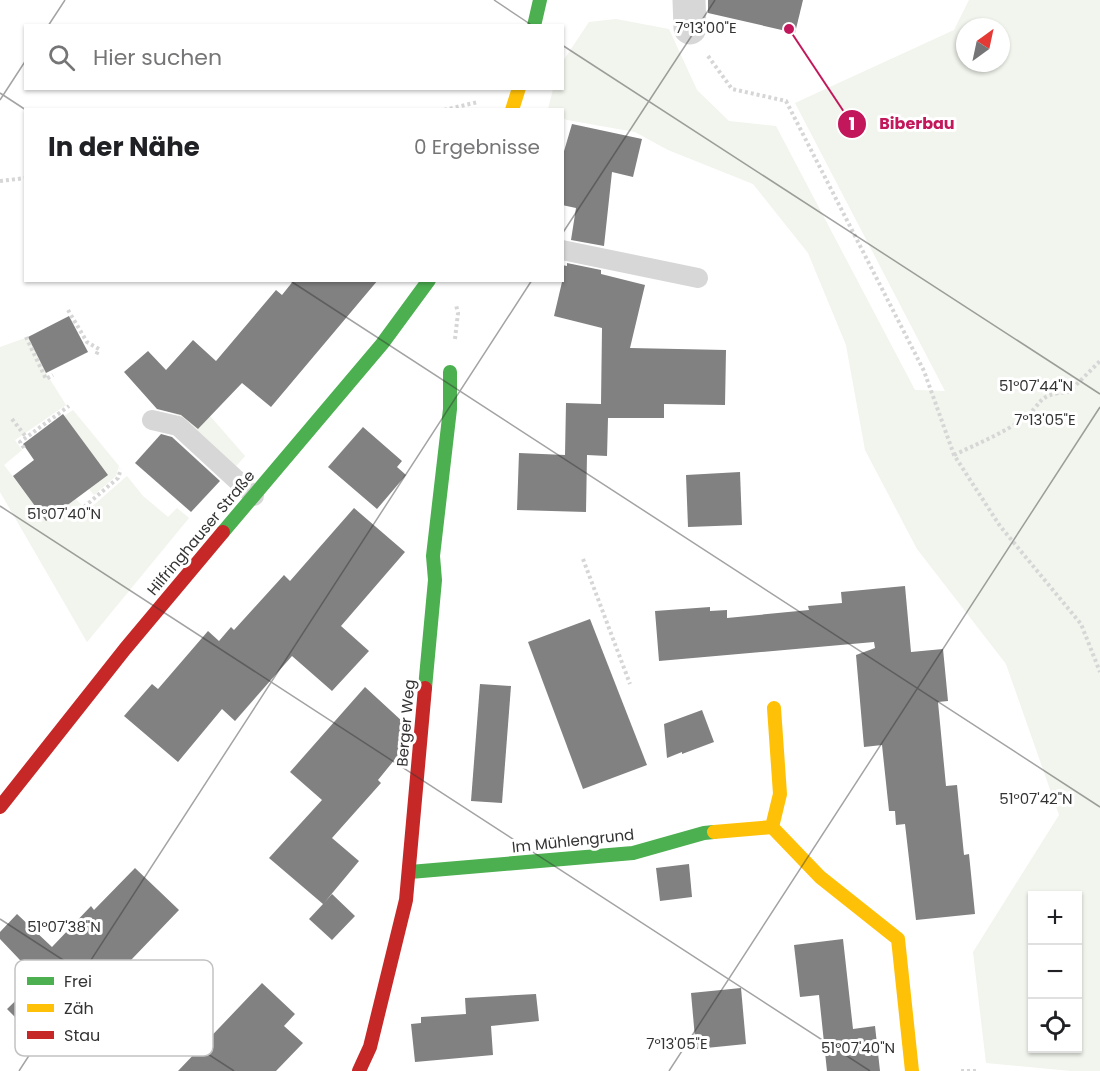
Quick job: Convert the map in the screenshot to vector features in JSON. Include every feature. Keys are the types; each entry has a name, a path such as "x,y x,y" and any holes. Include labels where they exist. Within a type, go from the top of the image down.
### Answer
{"street":[{"path":"534,24 540,0"},
{"path":"513,108 518,90"},
{"name":"Hilfringhauser Straße","path":"0,807 132,641 382,344 428,282"},
{"name":"Berger Weg","path":"359,1071 370,1047 398,938 410,872 435,580 434,556 450,409 450,372"},
{"path":"774,708 780,794 772,827 820,877 898,939 912,1071"},
{"name":"Im Mühlengrund","path":"410,872 633,853 704,833 772,827"}],"lane":[{"path":"564,250 698,278"},
{"path":"152,420 177,426 254,496"}],"path":[{"path":"690,14 706,54 732,89 786,101 924,371 954,455 1000,526 1081,624 1100,672"},
{"path":"0,181 24,178"},
{"path":"450,372 458,313 455,299"},
{"path":"68,310 87,342 99,349 96,355"},
{"path":"26,336 46,379 53,375"},
{"path":"954,455 992,438 1024,418 1041,399 1054,393 1069,392 1100,361"},
{"path":"24,448 20,442 69,406"},
{"path":"12,418 26,437"},
{"path":"84,507 118,478 121,469"},
{"path":"583,559 630,684"},
{"path":"961,1071 977,1071"}],"shaded area":[{"path":"969,0 1100,0 1100,1071 1071,1071 986,1063 973,952 1059,815 1006,664 917,549 865,450 846,345 808,253 753,184 668,150 635,132 567,120 564,118 564,108 548,108 553,90 564,90 564,60 589,22 616,19 669,29 697,90 729,121 776,126 915,390 945,391 795,103 954,30 956,26 956,72 1010,72 1010,18 960,18"},
{"path":"28,337 46,373 66,405 15,440 22,450 4,465 46,520 76,499 87,511 127,476 143,496 168,517 177,508 189,518 87,642 0,492 0,347"},
{"path":"182,384 245,456 236,466 180,416 156,407"},
{"path":"73,410 119,466 116,476 94,495 89,489 107,475 64,416"}],"building":[{"path":"708,0 803,0 795,33 708,13"},
{"path":"572,124 642,139 633,177 612,172 604,246 571,240 576,208 564,205 564,151"},
{"path":"567,263 601,270 601,274 645,285 630,348 726,350 725,405 664,404 664,418 608,418 607,456 587,455 586,512 517,510 519,453 565,455 566,403 601,404 602,328 554,316 562,282 564,282 564,265 567,266"},
{"path":"292,282 376,282 271,407 242,383 198,429 181,415 157,409 124,372 148,351 166,370 193,340 216,361 276,290 282,295"},
{"path":"69,316 88,352 46,373 28,337"},
{"path":"63,414 108,475 46,521 13,476 34,460 23,444"},
{"path":"363,427 402,461 397,467 406,475 377,509 328,467"},
{"path":"161,434 172,437 220,481 191,512 135,463"},
{"path":"740,472 742,525 688,527 686,475"},
{"path":"354,508 405,552 341,626 369,651 332,691 292,656 235,721 222,709 178,762 124,716 152,684 158,689 208,631 219,641 231,627 234,630 284,575 290,581"},
{"path":"905,586 911,652 943,649 948,701 938,702 946,786 957,785 964,855 969,854 975,914 916,920 905,824 896,825 895,811 889,811 882,745 864,747 856,655 875,648 874,642 659,661 655,611 710,607 710,611 727,610 727,618 809,610 808,606 842,603 841,592"},
{"path":"590,619 647,765 583,789 528,642"},
{"path":"480,684 511,686 502,803 471,801"},
{"path":"365,687 403,722 400,753 378,780 381,783 332,838 359,861 324,903 332,894 355,916 332,940 309,919 323,904 269,858 322,800 290,772"},
{"path":"702,710 714,742 667,758 664,724"},
{"path":"689,864 692,897 660,901 656,868"},
{"path":"135,868 179,910 131,960 20,960 0,939 0,932 17,914 52,947 91,906 94,910"},
{"path":"843,939 853,1029 875,1026 880,1071 827,1071 819,995 800,997 794,945"},
{"path":"262,983 295,1014 284,1026 303,1043 276,1071 178,1071 192,1056 213,1056 213,1034"},
{"path":"741,988 746,1044 696,1049 691,993"},
{"path":"536,994 539,1021 491,1026 493,1055 415,1062 411,1024 421,1023 421,1017 466,1014 465,998"},
{"path":"15,1001 15,1017 7,1009"}],"traffic: fast":[{"path":"534,24 540,0"},
{"path":"223,532 382,344 428,282"},
{"path":"425,688 435,580 433,556 450,409 450,372"},
{"path":"410,872 633,853 714,832"}],"traffic: slow":[{"path":"513,108 518,90"},
{"path":"714,832 772,827 780,794 774,708"},
{"path":"772,827 820,877 898,939 912,1071"}],"traffic: jam":[{"path":"0,807 125,649 223,532"},
{"path":"359,1071 370,1047 406,900 425,688"}],"place":[{"name":"Biberbau","path":"789,29"}]}
